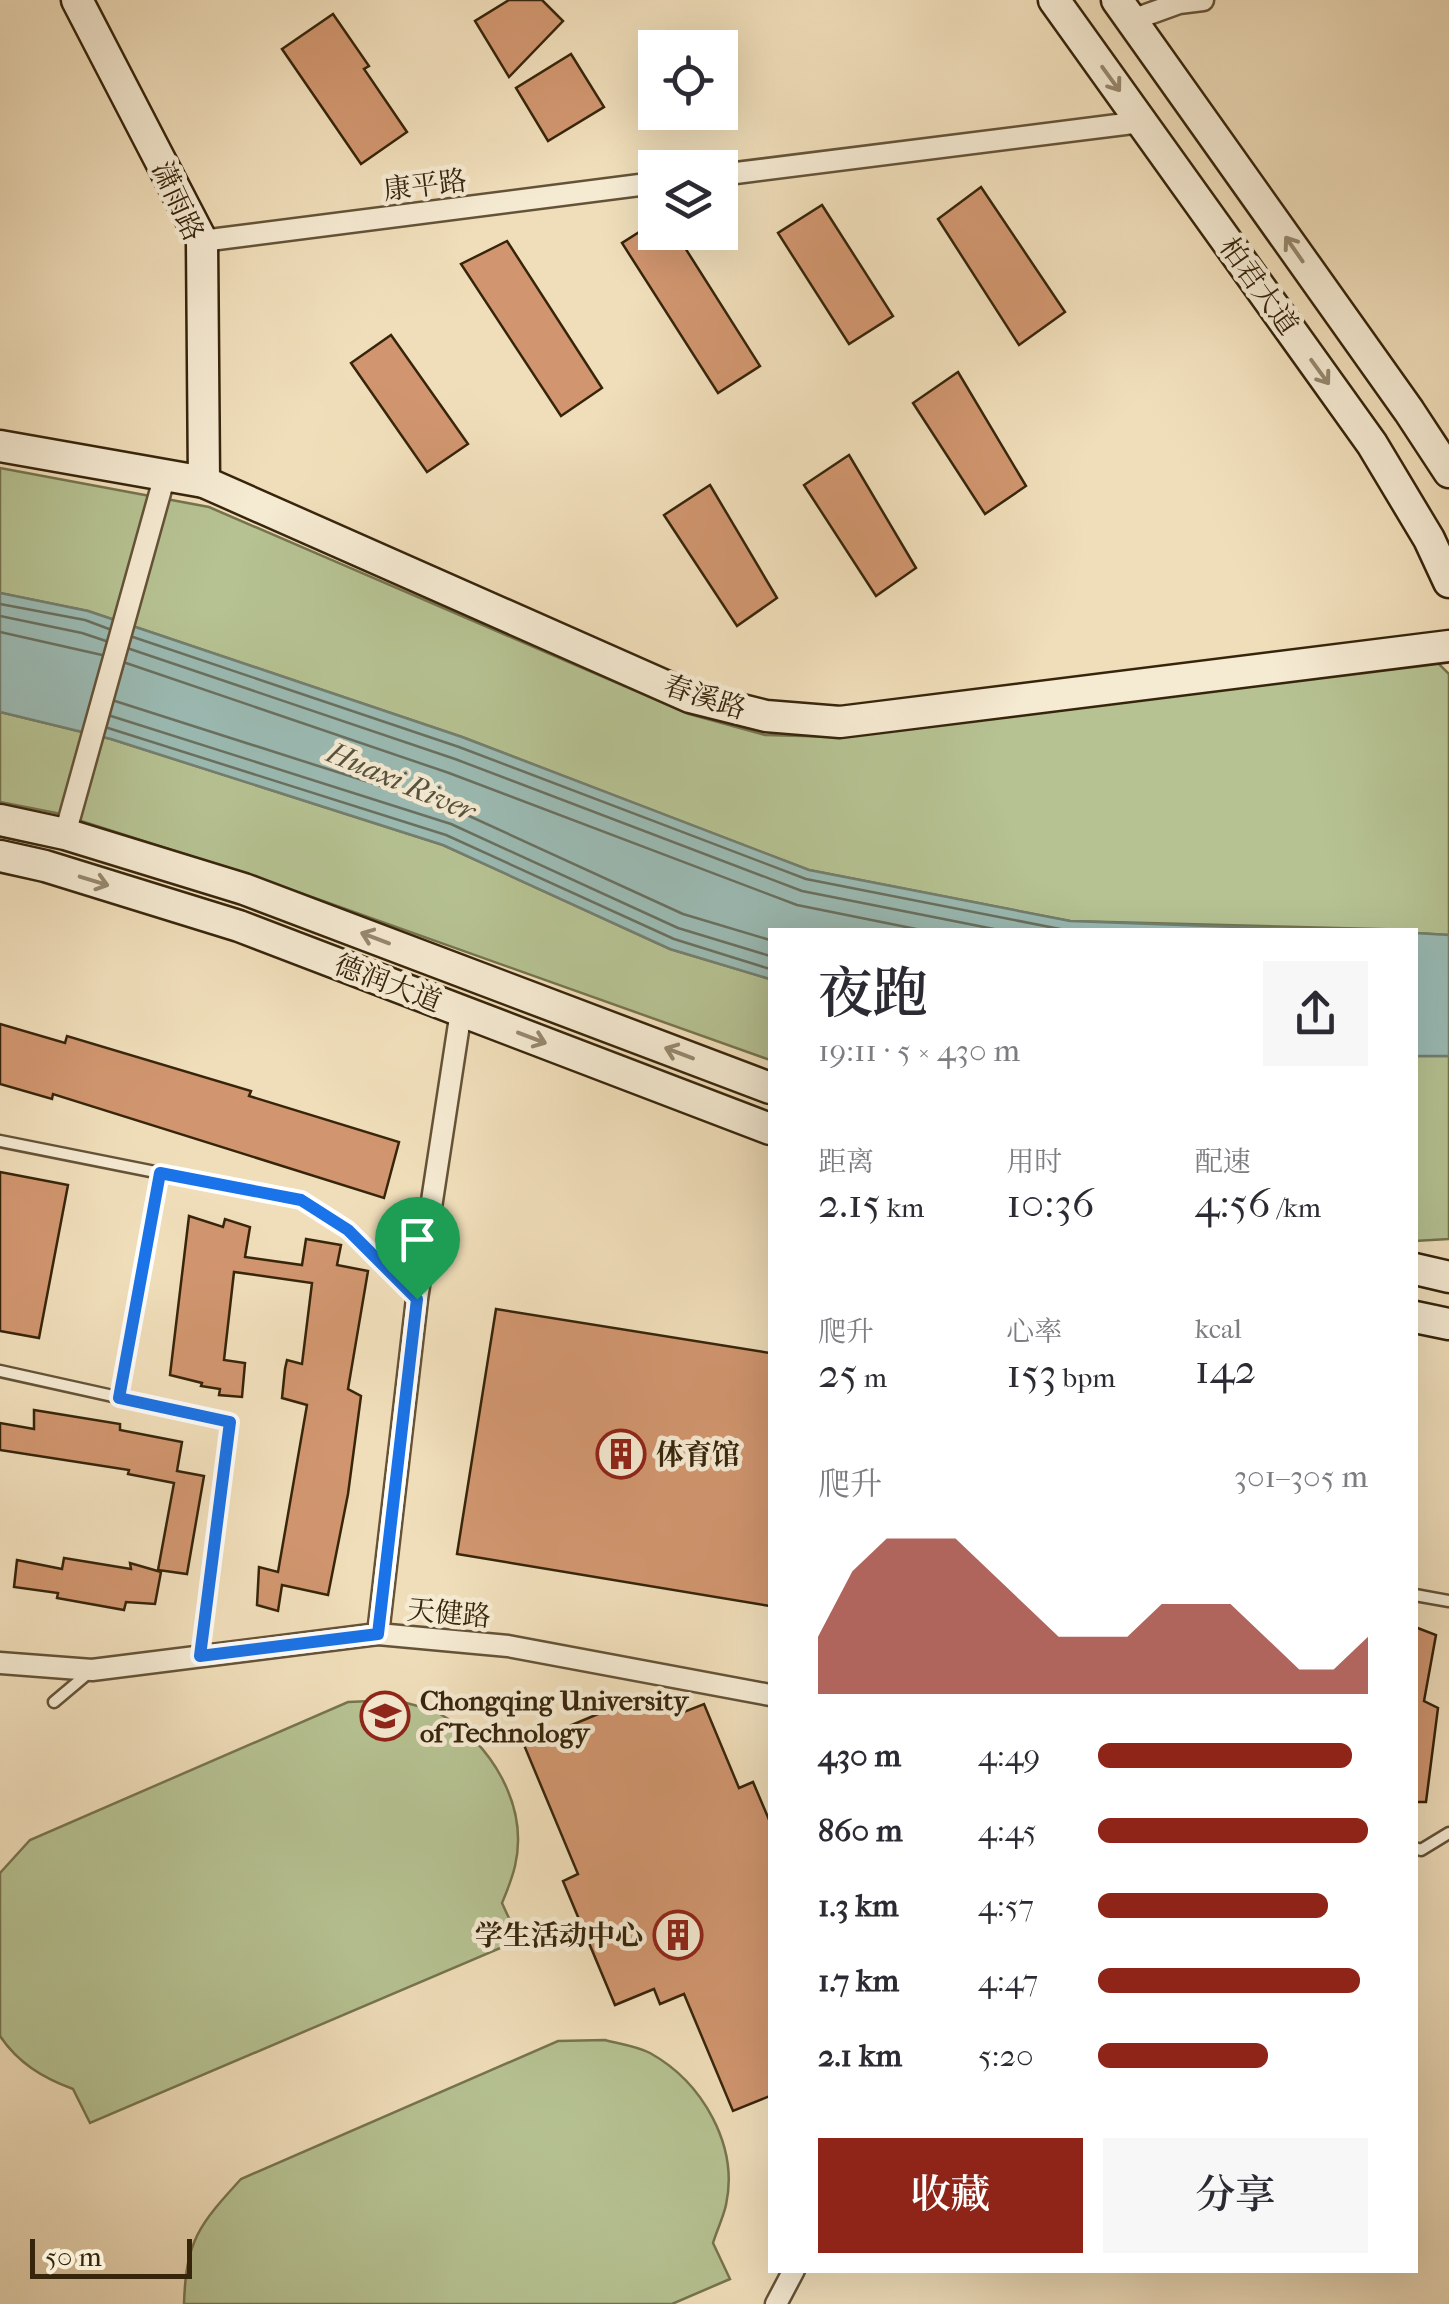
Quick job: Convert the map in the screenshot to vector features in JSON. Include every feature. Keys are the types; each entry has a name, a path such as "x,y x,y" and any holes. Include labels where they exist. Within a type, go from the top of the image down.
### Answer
{"main road":[{"name":"潇雨路","path":"77,0 202,240 204,482"},
{"name":"柏君大道","path":"1054,0 1372,444 1429,538 1449,582"},
{"name":"柏君大道","path":"1124,10 1449,472"},
{"name":"春溪路","path":"0,446 204,482 690,697 766,716 840,722 1449,646"},
{"name":"德润大道","path":"0,820 65,834 244,889 768,1087"},
{"name":"德润大道","path":"0,856 46,866 239,926 768,1128"},
{"path":"1418,1270 1449,1276"},
{"path":"1418,1317 1449,1324"}],"street":[{"path":"1124,10 1203,0"},
{"path":"738,173 1141,122"},
{"name":"康平路","path":"202,240 638,185"},
{"path":"65,834 165,475"},
{"path":"378,1634 417,1299 461,1011"},
{"name":"天健路","path":"0,1663 92,1670 378,1634 508,1646 768,1695"},
{"path":"776,2304 792,2273"}],"lane":[{"path":"0,1142 301,1200 348,1230 417,1299"},
{"path":"119,1398 160,1173"},
{"path":"0,1371 230,1422 200,1656"},
{"path":"1418,1596 1449,1601"},
{"path":"54,1702 92,1670"},
{"path":"1418,1849 1449,1833"}],"green space":[{"path":"0,468 209,507 689,714 765,735 839,737 1435,660 1449,674 1449,935 1418,933 1418,928 1070,921 809,870 462,737 88,611 0,593"},
{"path":"0,712 111,739 443,845 670,949 768,978 768,1059 250,875 56,813 0,802"},
{"path":"1418,1056 1449,1056 1449,1239 1418,1241"},
{"path":"395,1700 435,1712 458,1726 475,1741 502,1778 511,1799 518,1843 514,1871 502,1903 519,1940 90,2123 73,2089 32,2068 0,2036 0,1873 30,1840 348,1702"},
{"path":"605,2040 645,2051 669,2065 712,2117 727,2160 729,2182 713,2243 730,2279 672,2304 184,2304 192,2248 205,2222 241,2179 558,2041"}],"water":[{"name":"Huaxi River","path":"0,593 88,611 462,737 809,870 1070,921 1267,928 768,928 768,978 670,949 443,845 111,739 0,712"},
{"path":"1418,933 1449,935 1449,1056 1418,1056"}],"building":[{"path":"509,0 542,0 563,21 509,77 475,21"},
{"path":"333,14 407,132 361,164 282,49"},
{"path":"571,54 604,107 548,141 516,88"},
{"path":"981,187 1065,312 1019,345 938,219"},
{"path":"822,205 893,316 849,344 778,233"},
{"path":"638,233 638,250 686,250 760,366 718,393 622,243"},
{"path":"507,241 602,388 561,416 461,264"},
{"path":"391,335 468,444 427,472 351,363"},
{"path":"958,372 1026,486 985,514 913,403"},
{"path":"849,455 916,568 876,596 804,485"},
{"path":"710,485 777,598 737,626 664,515"},
{"path":"0,1024 65,1043 67,1036 251,1091 249,1096 399,1142 384,1198 53,1094 52,1099 0,1084"},
{"path":"0,1172 68,1185 39,1338 0,1331"},
{"path":"189,1216 223,1227 225,1219 250,1227 245,1257 302,1265 306,1239 341,1245 337,1265 368,1271 348,1389 361,1396 348,1494 328,1595 282,1585 278,1611 257,1605 259,1567 278,1572 307,1405 282,1398 285,1369 287,1360 302,1364 312,1283 234,1272 224,1360 245,1363 242,1397 219,1395 220,1389 170,1375"},
{"name":"体育馆","path":"496,1309 768,1353 768,1606 457,1554"},
{"path":"34,1410 120,1424 120,1430 182,1442 177,1471 204,1476 187,1574 158,1570 174,1483 128,1474 129,1470 0,1450 0,1423 34,1429"},
{"path":"64,1558 131,1569 130,1563 161,1572 155,1604 126,1602 124,1610 57,1598 58,1593 14,1587 17,1560 62,1569"},
{"path":"1418,1628 1436,1635 1424,1701 1438,1708 1426,1802 1418,1802"},
{"name":"学生活动中心","path":"641,1696 648,1713 674,1702 679,1714 704,1704 739,1788 753,1782 768,1817 768,2097 733,2111 684,1994 660,2004 654,1989 615,2005 563,1881 578,1874 524,1745"}],"place":[{"name":"体育馆","path":"621,1454"},
{"name":"Chongqing University of Technology","path":"385,1716"},
{"name":"学生活动中心","path":"678,1935"}],"route":[{"path":"160,1173 301,1200 348,1230 417,1299 378,1634 200,1656 230,1422 119,1398 160,1173"}]}
